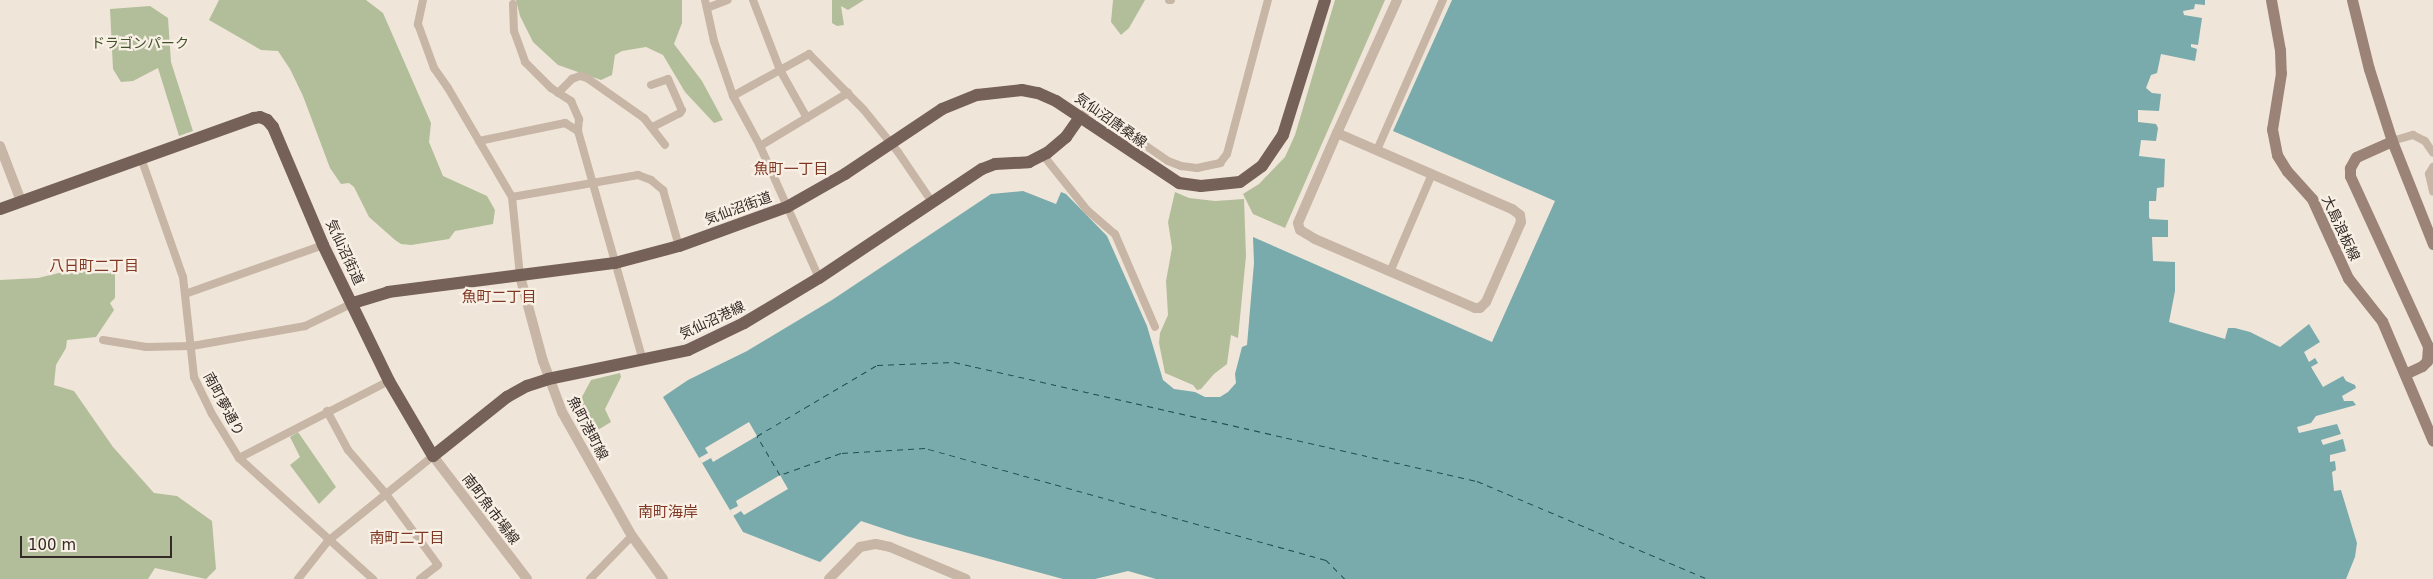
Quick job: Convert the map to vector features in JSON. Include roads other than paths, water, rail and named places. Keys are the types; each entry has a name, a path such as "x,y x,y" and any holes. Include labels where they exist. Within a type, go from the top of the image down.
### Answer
{"main road":[{"name":"気仙沼唐桑線","path":"787,207 845,174 942,109 977,95 1022,90 1038,93 1080,117 1179,183 1208,185 1240,182 1262,166 1283,134 1325,0"},
{"name":"大島浪板線","path":"2271,0 2280,50 2281,73 2272,129 2277,155 2286,171 2312,199 2348,278 2382,321 2433,441"},
{"path":"2352,0 2369,69 2392,141 2433,244"},
{"name":"気仙沼街道","path":"0,209 260,117 267,120 277,135 323,245 353,303 388,292 615,263 679,246 787,207"},
{"name":"気仙沼港線","path":"433,456 507,397 548,379 688,350 736,327 819,278 982,169 995,164 1029,162 1043,155 1066,137 1080,117"},
{"name":"大島浪板線","path":"2392,141 2356,156 2350,168 2350,176 2428,346 2427,361 2422,366 2405,374"},
{"path":"353,303 389,381 433,456"}],"street":[{"path":"423,0 418,24 434,68 448,88 512,197 520,276"},
{"path":"705,0 714,41 733,96 760,146 819,278"},
{"path":"707,8 728,0"},
{"path":"753,0 780,70 807,118"},
{"path":"1080,117 1091,108 1168,161 1181,166 1198,168 1220,163 1228,154 1268,0"},
{"path":"1337,133 1512,209 1520,215 1520,222 1486,302 1480,308 1475,308 1315,239 1300,230 1298,223 1337,133 1396,0"},
{"path":"1377,150 1443,0"},
{"path":"513,4 514,31 525,62 558,93 570,101 579,119 578,131 643,360"},
{"path":"733,96 809,54 848,93 892,143 932,202"},
{"path":"558,93 572,79 580,76 586,78 616,100 629,106 653,126 665,145"},
{"path":"651,85 668,79 682,110 653,126"},
{"path":"760,146 848,93"},
{"path":"479,141 566,123 578,131"},
{"path":"2392,141 2413,135 2425,142 2433,153"},
{"path":"0,146 21,201"},
{"path":"1043,155 1087,210 1115,234 1155,327"},
{"name":"南町夢通り","path":"141,158 183,277 194,377 212,414 239,458 328,541 373,579"},
{"path":"2433,167 2429,174 2433,192"},
{"path":"1390,272 1432,174"},
{"path":"512,197 638,175 651,180 663,190 679,246"},
{"path":"185,294 323,245"},
{"name":"魚町港町線","path":"520,276 548,379 576,440 632,536 663,579"},
{"path":"103,340 146,347 192,346 305,326 353,303"},
{"path":"239,458 327,411 389,381"},
{"path":"327,411 348,450 386,494 438,565 420,579"},
{"path":"298,579 328,541 433,456"},
{"name":"南町魚市場線","path":"433,456 527,579"},
{"path":"590,579 632,536"},
{"path":"829,579 860,548 876,544 890,547 966,579"}],"water":[{"path":"1452,0 2205,0 2205,5 2195,4 2194,9 2183,11 2184,15 2202,18 2198,45 2191,44 2191,47 2197,49 2195,61 2161,54 2157,73 2151,75 2146,88 2152,93 2161,94 2159,111 2138,110 2138,122 2156,124 2158,128 2156,141 2141,140 2139,156 2165,159 2164,187 2157,188 2156,201 2149,201 2149,217 2150,219 2168,220 2168,237 2152,237 2153,261 2175,262 2175,291 2169,322 2225,339 2228,328 2235,328 2250,332 2280,347 2309,324 2320,342 2304,352 2309,362 2315,358 2318,363 2311,367 2323,387 2343,376 2346,381 2355,385 2356,388 2342,396 2344,401 2353,401 2356,405 2316,416 2311,423 2297,427 2299,433 2337,424 2341,434 2321,440 2323,445 2343,439 2346,451 2330,455 2330,462 2335,461 2336,470 2332,472 2334,491 2341,490 2357,543 2355,557 2346,579 1156,579 1128,571 1095,579 1063,579 906,536 861,521 820,562 743,532 663,397 688,380 747,351 832,300 991,194 1023,191 1056,204 1061,192 1066,194 1107,236 1147,326 1163,380 1174,389 1195,392 1205,397 1220,397 1228,392 1236,383 1235,374 1242,347 1247,345 1254,263 1253,237 1492,342 1555,201 1393,131"}],"district":[{"name":"魚町一丁目","path":"791,170"},
{"name":"八日町二丁目","path":"94,267"},
{"name":"魚町二丁目","path":"499,298"},
{"name":"南町海岸","path":"668,513"},
{"name":"南町二丁目","path":"407,539"}],"park label":[{"name":"ドラゴンパーク","path":"140,43"}]}
